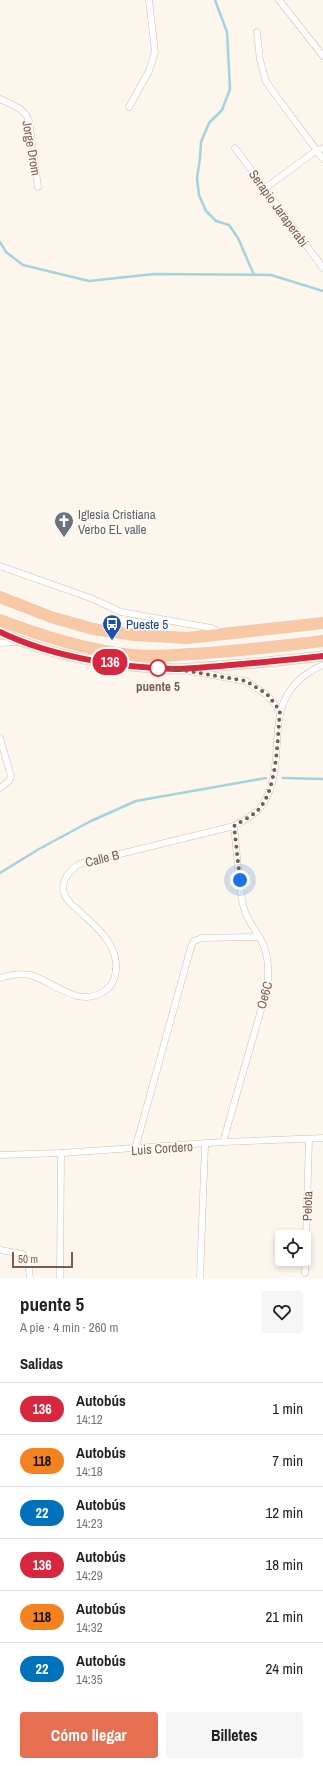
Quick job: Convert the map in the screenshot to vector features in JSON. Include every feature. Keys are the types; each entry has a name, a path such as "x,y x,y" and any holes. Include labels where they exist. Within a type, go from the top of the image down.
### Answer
{"highway":[{"path":"0,597 51,618 93,629 135,635 188,638 323,623"},
{"path":"0,620 36,633 80,645 124,654 170,655 218,653 323,641"}],"main road":[{"path":"0,632 20,641 73,656 129,665 176,669 323,656"}],"street":[{"path":"129,107 149,71 155,52 149,0"},
{"path":"279,0 323,56"},
{"path":"257,32 260,60 266,82 320,149 323,159"},
{"name":"Jorge Drom","path":"0,99 22,110 27,115 38,187"},
{"name":"Serapio Jaraperabi","path":"235,148 323,268"},
{"path":"264,189 320,149"},
{"path":"0,566 93,599 121,612 211,628 225,635"},
{"path":"0,643 20,641"},
{"name":"Calle B","path":"0,978 9,975 30,975 78,997 88,998 100,994 110,987 116,969 115,958 105,936 67,899 63,888 65,878 70,870 79,864 234,826 257,812 268,796 273,777 280,711 289,691 302,677 323,665"},
{"path":"176,669 246,681 267,694 280,711"},
{"path":"0,738 11,776 9,781 0,788"},
{"name":"Oe6C","path":"223,1142 269,974 267,957 263,944 251,924 244,907 234,826"},
{"path":"135,1149 191,947 194,941 202,938 259,937"},
{"name":"Luis Cordero","path":"0,1155 61,1154 206,1145 223,1142 323,1138"},
{"name":"Pelota","path":"305,1273 308,1139"},
{"path":"200,1278 206,1145"},
{"path":"60,1278 61,1154"},
{"path":"0,1250 23,1254 28,1261 30,1278"}],"waterway":[{"path":"215,0 227,32 230,89 222,110 209,123 201,142 197,178 199,195 206,211 216,221 229,225 238,238 254,275"},
{"path":"0,242 6,252 23,265 89,281 154,274 271,275 323,291"},
{"path":"0,873 39,849 91,821 136,801 266,778"},
{"path":"283,778 323,779"}],"bus line":[{"name":"136","path":"0,632 46,650 73,656 129,665 176,669 323,656"}],"place":[{"name":"Iglesia Cristiana Verbo EL valle","path":"64,538"},
{"name":"Pueste 5","path":"112,641"},
{"name":"puente 5","path":"158,668"}],"route":[{"path":"158,668 176,669 246,681 267,694 280,711 273,777 268,796 257,812 234,826 240,880"}]}
